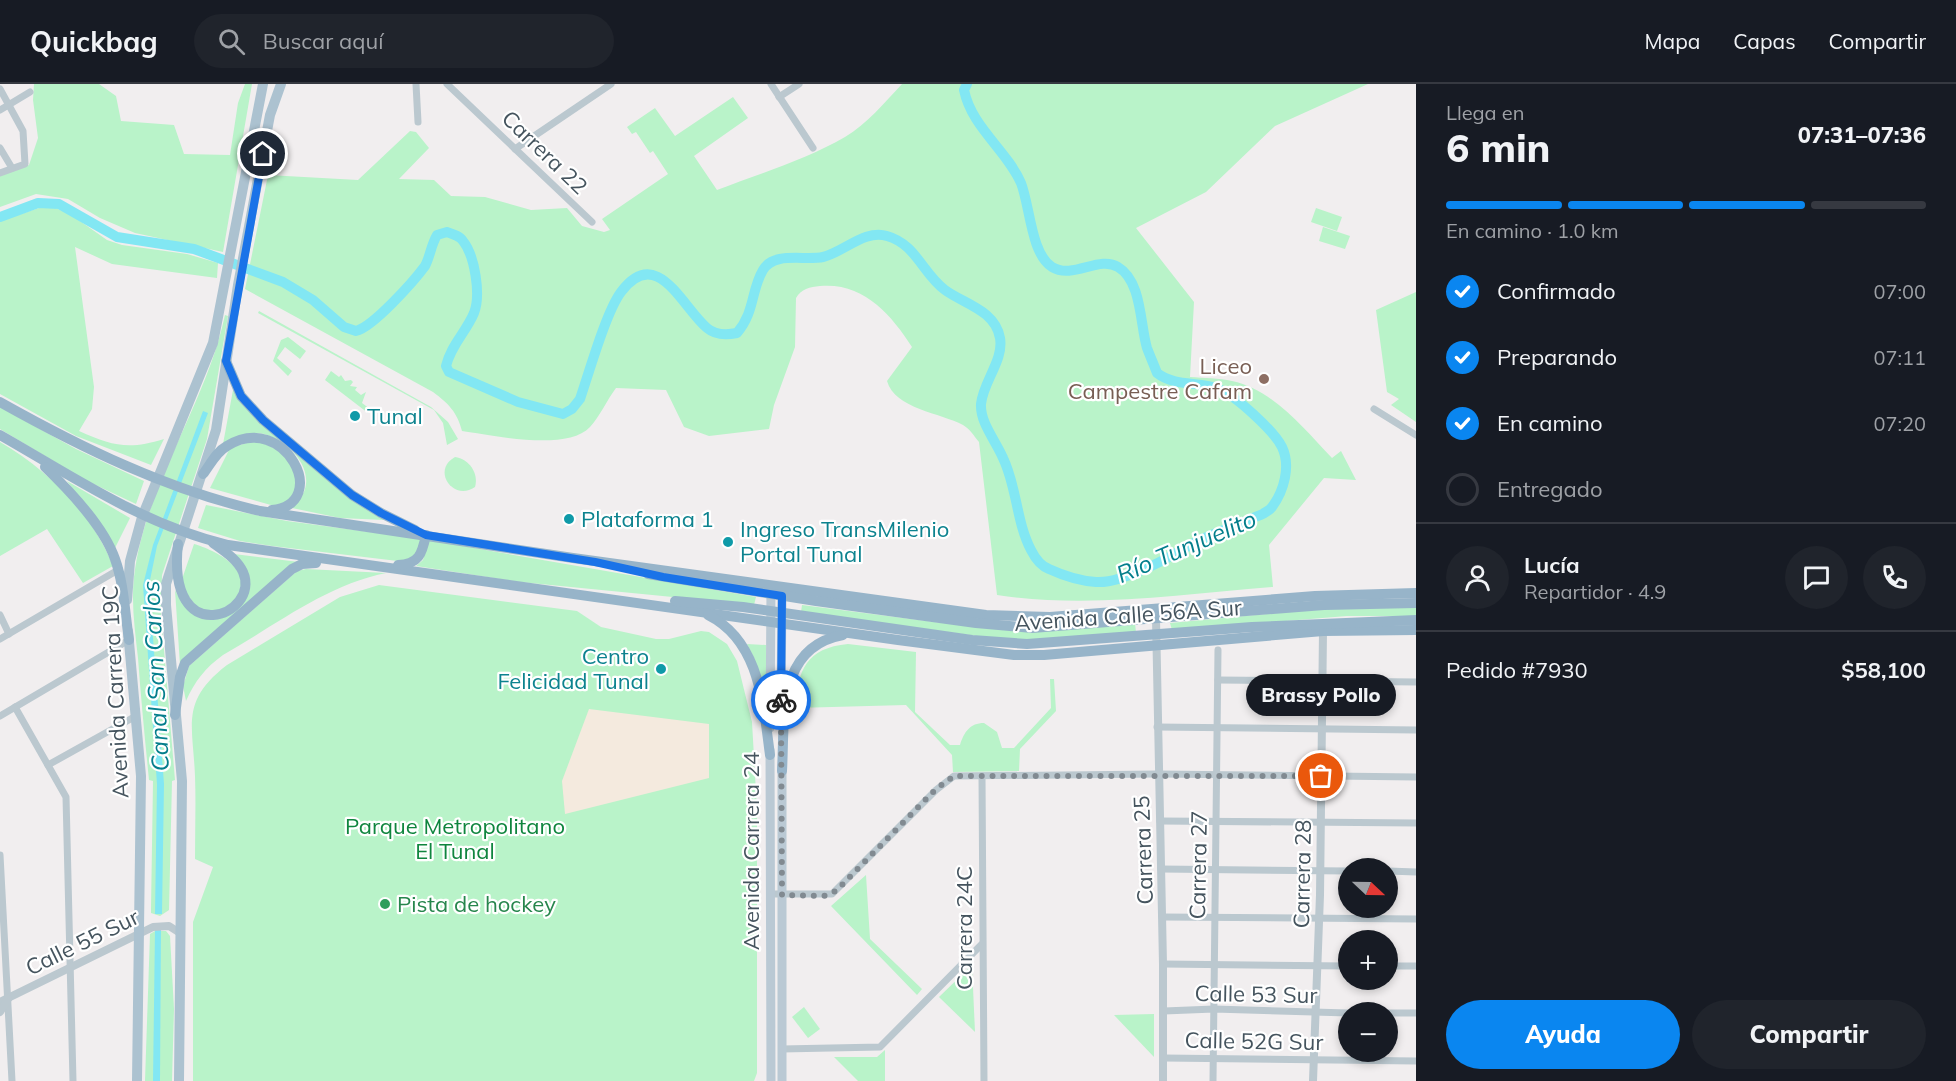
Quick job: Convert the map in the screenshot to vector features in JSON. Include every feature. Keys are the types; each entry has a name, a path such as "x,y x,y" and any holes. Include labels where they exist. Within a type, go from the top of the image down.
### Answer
{"highway":[{"path":"226,361 241,396 263,420 352,495 381,513 426,535"},
{"path":"0,402 75,443 140,471 213,499 260,511 777,590"},
{"path":"0,435 126,509 203,538 372,566 697,610 776,617"},
{"path":"202,474 220,451 236,441 255,437 273,441 294,462 299,472 300,487 290,505 260,511"},
{"path":"33,454 81,507 109,546 118,570 129,640"},
{"path":"372,566 416,562 422,554 426,535"},
{"path":"178,544 176,570 182,596 196,611 214,616 223,614 239,600 243,593 244,578 230,556 203,538"},
{"path":"176,716 180,677 188,660 292,569 306,564 338,561"},
{"name":"Avenida Calle 56A Sur","path":"777,590 1006,617 1050,617 1295,597 1416,593"},
{"name":"Avenida Calle 56A Sur","path":"777,590 926,616 1032,628 1256,610 1416,603"},
{"path":"1256,610 1295,597"},
{"name":"Avenida Calle 56A Sur","path":"630,600 698,602 858,634 1014,655 1062,654 1252,627 1416,620"},
{"path":"697,610 728,627 744,648 760,693 770,755"},
{"path":"926,616 954,610"},
{"name":"Avenida Calle 56A Sur","path":"776,617 972,640 1036,644 1229,639 1323,631 1416,630"},
{"path":"1229,639 1252,627"},
{"path":"782,771 787,696 797,665 812,648 825,640 858,634"},
{"path":"1036,644 1062,654"}],"main road":[{"name":"Avenida Carrera 19C","path":"137,1081 141,776 127,593 137,533 211,350 233,250 263,84"},
{"path":"179,1081 182,781 166,599 168,574 216,430 244,253 268,127 281,84"},
{"name":"Avenida Carrera 24","path":"771,1081 770,755 777,590"},
{"name":"Avenida Carrera 24","path":"776,617 782,771 782,1081"}],"street":[{"path":"416,84 418,122"},
{"name":"Carrera 22","path":"447,84 592,222"},
{"path":"515,149 611,84"},
{"path":"771,84 813,148"},
{"path":"779,97 799,84"},
{"path":"0,89 23,131 25,164 0,172"},
{"path":"0,110 30,92"},
{"path":"0,148 12,168"},
{"path":"1374,409 1416,435"},
{"path":"0,639 118,570"},
{"path":"0,615 9,634"},
{"name":"Carrera 25","path":"1156,619 1164,1011 1163,1081"},
{"name":"Carrera 28","path":"1313,1081 1318,966 1323,631"},
{"path":"0,716 129,640"},
{"name":"Carrera 27","path":"1214,1081 1218,650"},
{"path":"1218,680 1416,682"},
{"path":"15,708 66,797 72,967 73,1081"},
{"path":"48,765 136,716"},
{"path":"1157,727 1416,730"},
{"path":"771,894 832,894 947,780 956,776 1158,774 1416,777"},
{"name":"Carrera 24C","path":"982,776 984,1081"},
{"path":"1160,821 1416,823"},
{"path":"0,855 4,1000 12,1081"},
{"path":"1161,868 1338,871"},
{"path":"1398,871 1416,872"},
{"path":"1162,917 1416,919"},
{"name":"Calle 55 Sur","path":"4,1000 139,934 161,926 173,927 180,933"},
{"path":"782,1049 880,1047 982,944"},
{"path":"1163,964 1215,962 1338,966"},
{"path":"1398,966 1416,966"},
{"path":"0,1012 4,1000"},
{"name":"Calle 53 Sur","path":"1164,1011 1338,1013"},
{"path":"1398,1013 1416,1013"},
{"name":"Calle 52G Sur","path":"1164,1058 1416,1061"}],"green space":[{"path":"34,84 99,84 116,96 121,121 174,125 184,154 230,155 238,103 245,84 252,84 223,252 135,233 100,218 68,199 36,194 0,207 0,175 29,165 38,138 33,100"},
{"path":"902,84 1368,84 1275,126 1206,192 1136,228 1194,302 1190,377 1232,381 1261,393 1287,412 1332,458 1341,451 1356,480 1324,478 1269,545 1273,587 1135,599 1066,601 997,595 979,442 963,425 909,404 892,390 887,381 912,347 885,312 850,289 816,286 803,291 796,298 795,347 774,405 769,429 709,436 684,427 666,390 616,388 590,427 579,435 565,439 529,440 462,431 452,409 433,392 245,289 268,175 358,180 410,131 416,132 429,148 399,179 434,180 451,196 485,197 531,210 567,208 582,226 604,232 610,230 602,219 668,174 653,151 650,153 636,132 632,134 627,127 655,108 675,136 733,97 748,118 694,156 717,190 798,160 845,137 868,119"},
{"path":"48,205 70,214 107,240 122,245 187,254 218,263 217,278 112,264 75,247 94,387 92,409 79,431 121,445 164,439 151,465 76,436 0,394 0,221"},
{"path":"1316,208 1342,217 1337,231 1311,222"},
{"path":"1323,227 1350,236 1345,249 1319,241"},
{"path":"1416,292 1416,422 1391,405 1399,399 1387,392 1376,310"},
{"path":"259,311 431,407 448,422 458,439 447,445 443,423 434,410 258,313"},
{"path":"225,315 228,316 207,439 162,575 161,614 175,780 172,781 169,910 160,916 151,913 153,781 149,780 143,719 134,617 134,577 140,543 150,509 204,381"},
{"path":"288,337 306,351 300,359 285,347 277,358 292,371 288,376 273,361 281,340"},
{"path":"331,371 339,377 341,375 345,381 351,380 353,382 350,386 357,387 355,390 361,395 366,392 362,403 370,409 368,413 325,380"},
{"path":"233,390 384,520 340,518 292,508 303,494 306,475 303,465 290,449 273,437 254,433 223,444"},
{"path":"0,407 76,449 144,481 136,504 85,480 0,429"},
{"path":"257,440 284,453 298,478 292,499 278,507 210,488 230,448"},
{"path":"0,442 35,466 67,495 93,528 113,566 83,583 47,529 0,556"},
{"path":"455,457 469,464 476,477 475,487 467,491 453,488 445,476 448,463"},
{"path":"67,481 130,518 115,548"},
{"path":"206,505 287,521 422,539 420,552 406,562 240,541 198,528"},
{"path":"428,540 756,597 754,605 520,582 416,566 423,560"},
{"path":"194,544 222,556 237,570 241,579 241,588 236,598 217,613 199,610 180,585"},
{"path":"234,554 299,562 180,665 175,590 188,610 210,619 246,594"},
{"path":"306,569 386,573 322,596 223,655 201,675 186,701 183,686 189,666 297,571"},
{"name":"Parque Metropolitano El Tunal","path":"379,585 577,611 601,627 656,639 669,639 701,631 709,632 727,644 737,661 752,722 757,810 757,1073 754,1081 193,1081 193,922 213,867 195,859 192,728 196,702 212,678 227,665 340,597"},
{"path":"802,605 942,623 1135,623 1136,633 1030,641 992,638 801,612"},
{"path":"1416,607 1416,616 1347,616 1172,630 1170,623 1320,609"},
{"path":"747,644 766,645 767,708 754,658"},
{"path":"848,644 916,652 915,712 950,745 960,745 968,729 984,723 997,732 1002,748 1014,748 1051,708 1050,679 1054,679 1056,711 1020,749 1019,771 953,772 952,755 906,705 795,708 799,683 807,663 822,650"},
{"path":"866,875 870,939 922,989 917,995 831,906"},
{"path":"155,931 166,931 170,936 174,1009 172,1081 145,1081 150,934"},
{"path":"972,965 975,1032 939,997"},
{"path":"804,1007 820,1029 808,1038 792,1017"},
{"path":"1154,1014 1154,1057 1114,1015"},
{"path":"885,1050 885,1081 858,1081 834,1057 877,1057"}],"sand":[{"path":"589,709 709,724 709,778 565,814 562,781"}],"water":[{"name":"Canal San Carlos","path":"203,411 208,413 157,546 149,585 164,784 162,914 155,914 157,784 143,585 153,545"},
{"path":"155,930 161,930 160,1081 153,1081"}],"waterway":[{"name":"Río Tunjuelito","path":"0,217 38,203 59,204 117,237 194,249 283,282 313,300 344,327 356,331 382,313 403,292 425,266 437,235 447,232 462,239 471,256 477,286 474,313 448,358 446,366 449,372 518,402 563,414 572,409 580,399 598,343 615,301 634,279 646,274 657,277 668,284 707,328 721,334 737,333 747,317 756,285 768,264 782,259 823,257 863,238 887,236 897,240 912,252 945,290 985,314 997,328 1000,338 999,354 985,388 981,411 1008,469 1026,539 1034,556 1043,566 1084,580 1096,582 1113,580 1149,567 1201,540 1267,511 1276,501 1285,478 1285,454 1278,440 1254,415 1219,389 1171,380 1157,373 1147,348 1139,304 1132,282 1118,267 1103,264 1068,271 1052,267 1045,261 1035,241 1021,183 1007,159 974,116 964,90 967,84"}],"way so far":[{"path":"781,700 782,895 824,896 832,894 936,789 954,776 1154,774 1321,776"}],"place":[{"name":"Liceo Campestre Cafam","path":"1264,379"},
{"name":"Tunal","path":"355,416"},
{"name":"Plataforma 1","path":"569,519"},
{"name":"Ingreso TransMilenio Portal Tunal","path":"728,542"},
{"name":"Centro Felicidad Tunal","path":"661,669"},
{"name":"Brassy Pollo","path":"1321,776"},
{"name":"Pista de hockey","path":"385,904"}],"route":[{"path":"263,154 226,361 233,382 251,408 352,495 395,521 426,535 595,562 663,577 782,596 781,700"}]}
